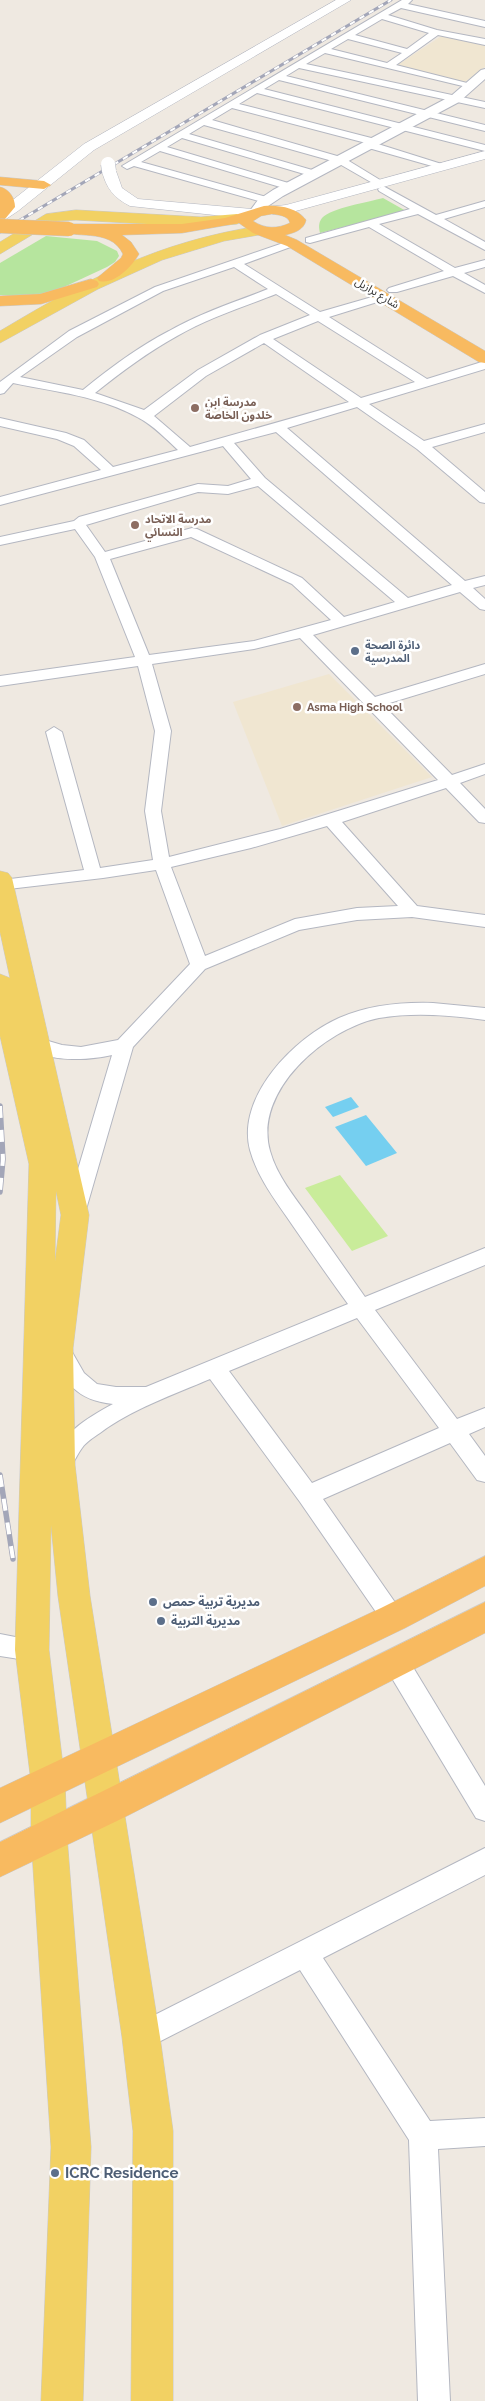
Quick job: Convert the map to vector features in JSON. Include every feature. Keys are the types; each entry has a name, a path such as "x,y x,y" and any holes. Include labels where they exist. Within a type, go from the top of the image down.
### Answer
{"highway":[{"path":"0,182 44,185"},
{"path":"0,191 8,200 8,207 0,219 103,233 116,238 128,246 131,254 126,261 98,281 41,299 0,301"},
{"path":"269,205 290,213 297,222 285,231 263,232 246,224 244,220 269,205"},
{"path":"69,229 187,228 217,224 252,214"},
{"name":"شارع برازيل","path":"297,222 304,235 310,240 485,358"},
{"name":"شارع برازيل","path":"263,232 292,243 485,346"},
{"path":"0,1806 393,1618 485,1570"},
{"path":"0,1860 485,1617"}],"main road":[{"path":"252,214 135,203 121,196 113,188 109,168 109,153 113,147 350,2"},
{"path":"0,219 44,185 61,167 89,147 350,2"},
{"path":"297,222 331,203 443,166 485,155"},
{"path":"269,205 287,209 485,161"},
{"path":"0,249 51,217 76,216 202,222 252,214"},
{"path":"0,338 98,281 162,254 203,240 263,232"},
{"path":"1,882 75,1215 58,1348 60,1465 74,1596 98,1760 107,1808 152,2131 152,2401"},
{"path":"0,982 43,1164 32,1650 48,1782 48,1836 71,2147 62,2401"}],"street":[{"path":"479,80 455,99 291,187 269,205 130,164 404,2 485,24"},
{"path":"380,16 436,32 485,42"},
{"path":"364,26 380,31"},
{"path":"315,106 410,52 436,32"},
{"path":"346,36 410,52"},
{"path":"406,38 423,43"},
{"path":"323,50 416,74 479,80"},
{"path":"297,65 485,106"},
{"path":"394,86 416,74"},
{"path":"277,77 485,128"},
{"path":"255,90 485,148"},
{"path":"231,104 372,143 443,166"},
{"path":"272,140 328,109"},
{"path":"203,121 340,160 419,210 485,247"},
{"path":"180,134 315,174"},
{"path":"158,148 291,187"},
{"path":"434,219 485,204"},
{"path":"310,240 419,210"},
{"path":"371,224 485,290"},
{"path":"0,390 10,379 73,334 159,289 292,243"},
{"path":"234,263 425,382"},
{"path":"145,416 202,373 264,338 319,316 454,272 485,264"},
{"path":"84,395 128,360 175,332 228,308 277,290"},
{"path":"264,338 422,446 485,500"},
{"path":"0,501 278,427 485,365"},
{"path":"10,379 84,395 127,408 145,416 188,452"},
{"path":"0,422 61,436 79,443 111,472"},
{"path":"278,427 485,606"},
{"path":"422,446 479,430 485,439"},
{"path":"226,441 260,481 405,603"},
{"path":"0,541 79,524 96,517 198,488 228,490 260,481"},
{"path":"79,524 102,557 144,662 163,731 153,811 162,864 199,965"},
{"path":"102,557 192,532 297,581 340,621"},
{"path":"0,681 254,645 303,633 485,580"},
{"path":"303,633 485,818"},
{"path":"373,703 485,669"},
{"path":"54,732 93,873"},
{"path":"1,882 162,864 247,844 331,820 485,769"},
{"path":"331,820 412,911"},
{"path":"75,1215 124,1044 199,965 295,925 357,914 412,911 485,921"},
{"path":"485,1014 454,1009 417,1009 377,1013 346,1022 322,1036 277,1079 263,1103 257,1129 261,1157 272,1180 362,1307 485,1473"},
{"path":"38,1044 74,1055 97,1052 124,1044"},
{"path":"60,1465 75,1440 94,1425 150,1395 485,1256"},
{"path":"58,1348 78,1380 99,1393 121,1398 150,1395"},
{"path":"215,1369 308,1494 393,1618"},
{"path":"308,1494 485,1417"},
{"path":"0,1645 32,1650"},
{"path":"396,1662 485,1809"},
{"path":"140,2037 485,1861"},
{"path":"305,1954 423,2136 434,2401"},
{"path":"423,2136 485,2132"}],"shaded area":[{"path":"443,35 485,45 485,67 462,84 393,68"},
{"path":"329,674 432,777 282,826 233,702"}],"green space":[{"path":"383,198 406,211 320,233 320,222 327,214 342,208"},
{"path":"46,236 97,241 117,251 119,256 115,262 107,267 49,294 0,295 0,263"},
{"path":"340,1175 388,1236 352,1251 305,1188"}],"water":[{"path":"351,1097 359,1107 333,1117 325,1107"},
{"path":"366,1115 397,1153 366,1166 335,1127"}],"railway":[{"path":"0,232 391,0"},
{"path":"0,1106 3,1159 0,1192"},
{"path":"0,1475 13,1559"}],"place":[{"name":"مدرسة ابن خلدون الخاصة","path":"195,408"},
{"name":"مدرسة الاتحاد النسائي","path":"135,525"},
{"name":"دائرة الصحة المدرسية","path":"355,651"},
{"name":"Asma High School","path":"297,707"},
{"name":"مديرية تربية حمص","path":"153,1602"},
{"name":"مديرية التربية","path":"161,1621"},
{"name":"ICRC Residence","path":"55,2173"}]}
